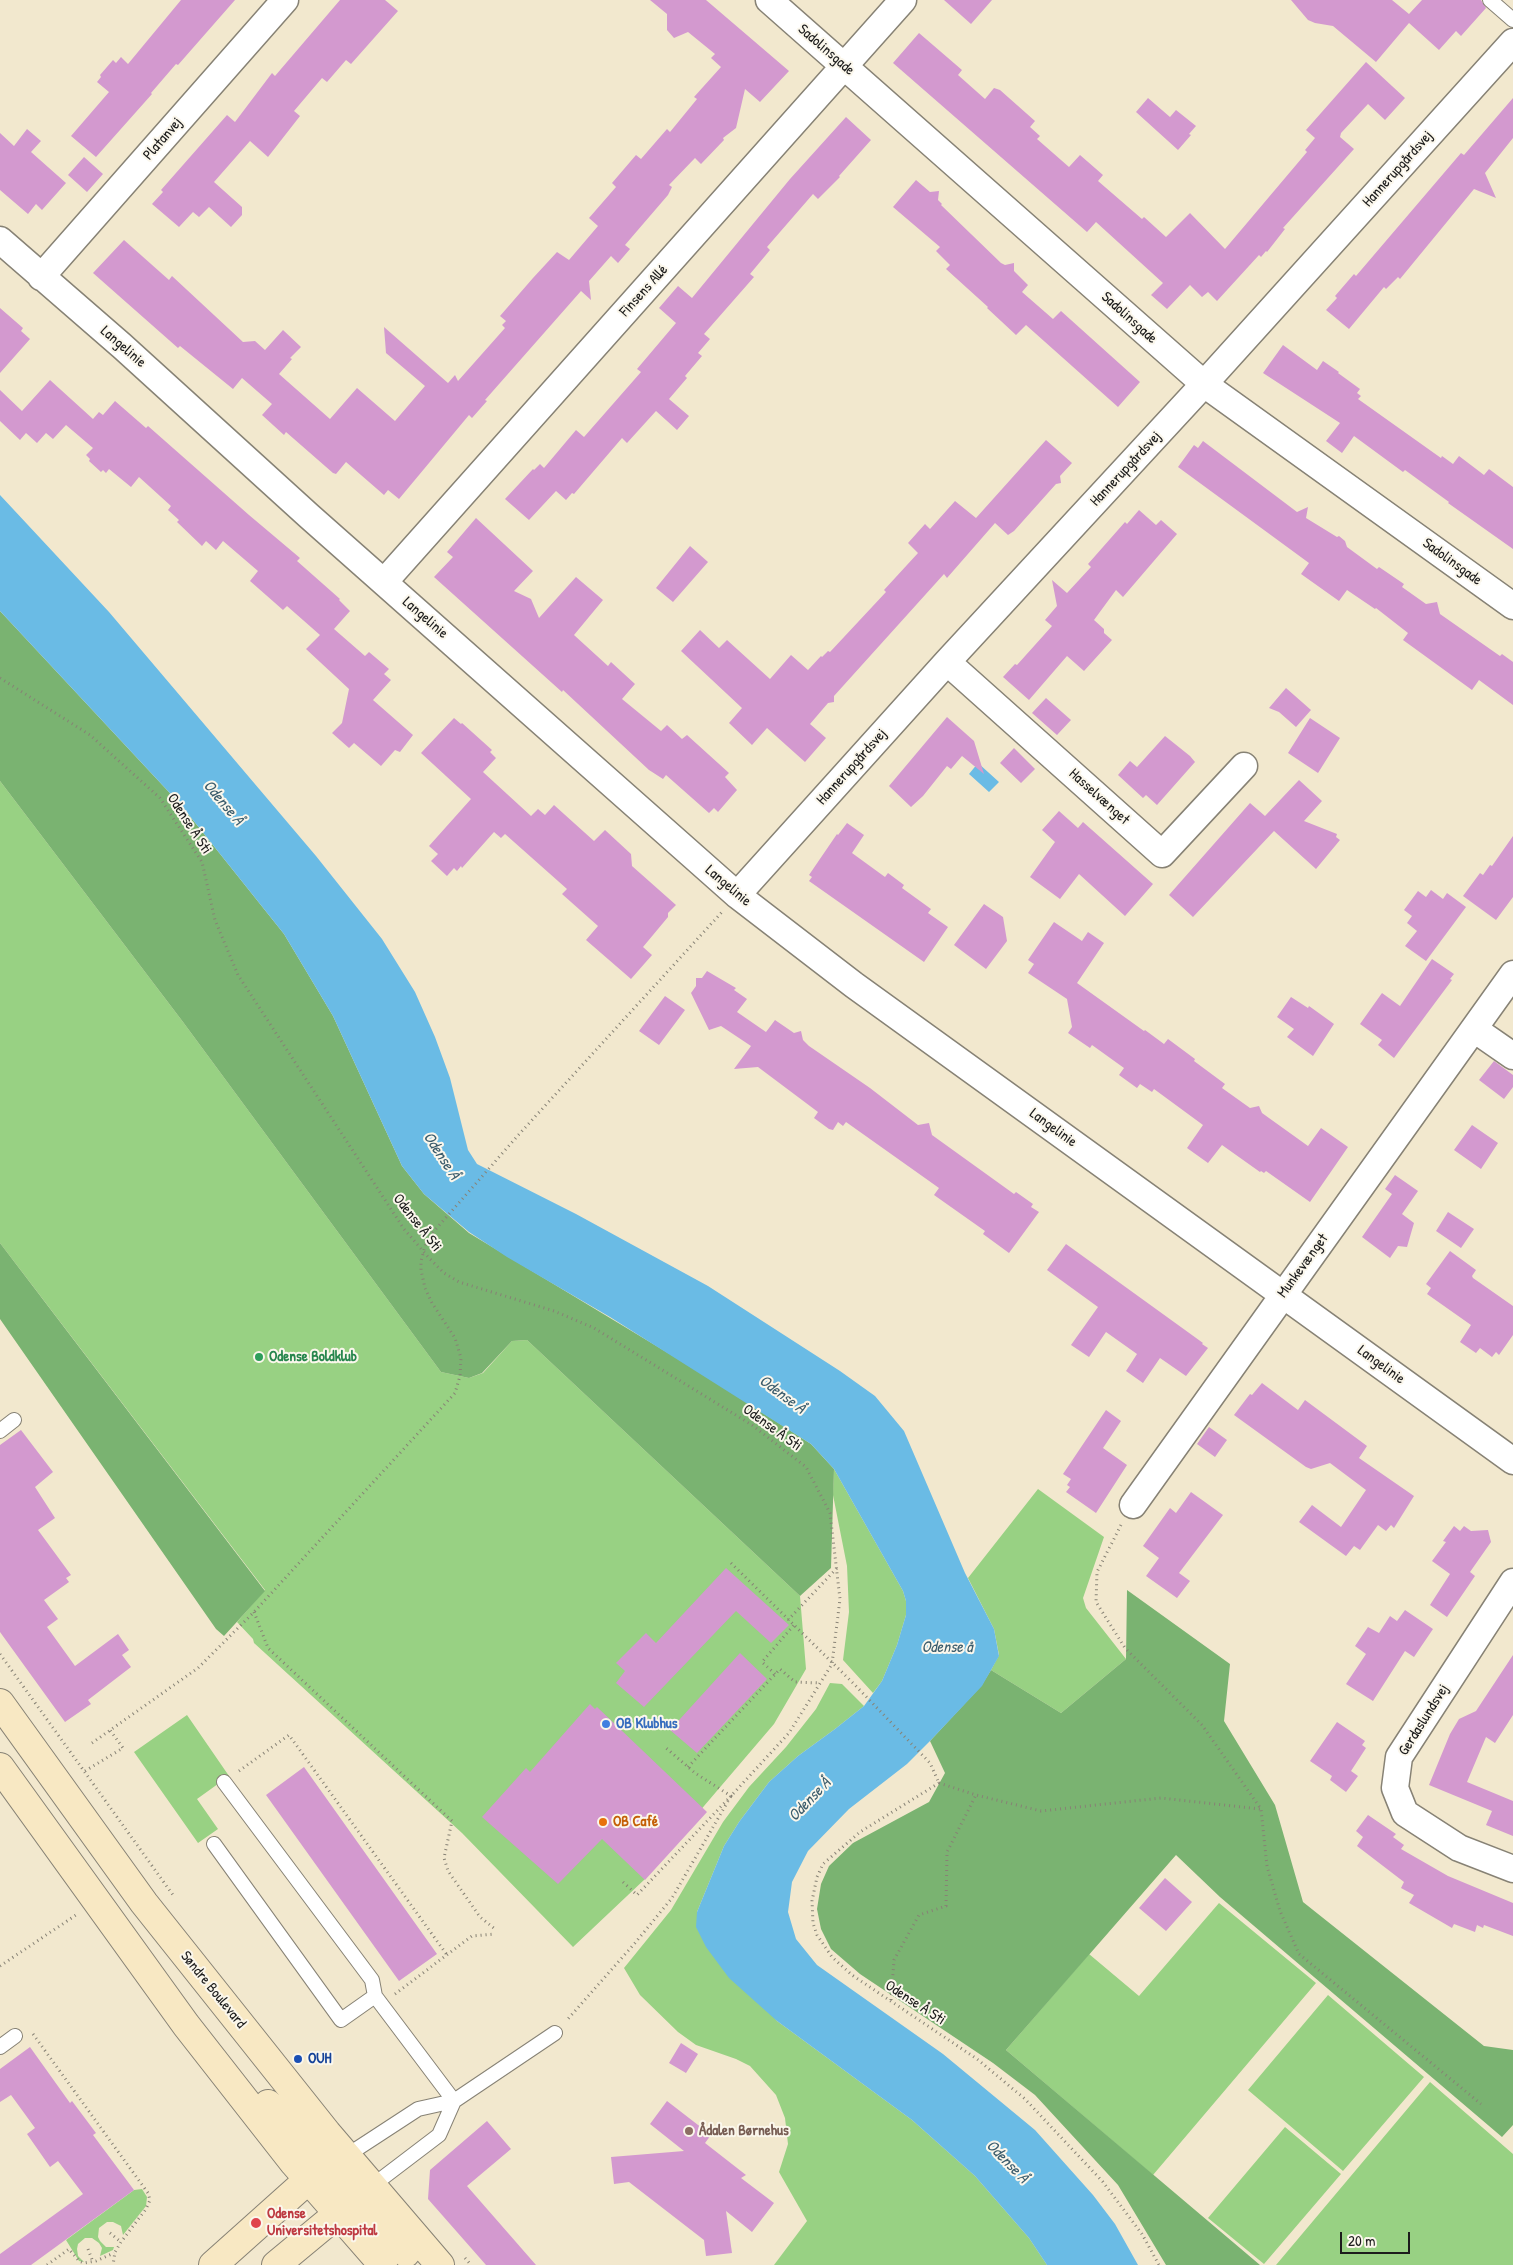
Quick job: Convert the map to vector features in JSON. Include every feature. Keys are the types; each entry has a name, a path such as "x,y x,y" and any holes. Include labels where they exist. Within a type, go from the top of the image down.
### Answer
{"street":[{"name":"Platanvej","path":"41,277 285,0"},
{"name":"Sadolinsgade","path":"769,0 1204,384 1513,606"},
{"name":"Finsens Allé","path":"384,582 903,0"},
{"name":"Hannerupgårdsvej","path":"737,895 947,662 1204,384 1513,42"},
{"name":"Langelinie","path":"0,240 122,346 384,582 737,895 854,985 1513,1461"},
{"name":"Hasselvænget","path":"947,662 1162,854 1244,766"},
{"name":"Munkevænget","path":"1133,1505 1282,1294 1513,974"},
{"path":"1474,1029 1513,1056"},
{"name":"Gerdaslundsvej","path":"1513,1582 1399,1756 1395,1788 1405,1814 1459,1848 1513,1869"},
{"name":"Søndre Boulevard","path":"0,1703 144,1903 327,2168 356,2199 383,2265"},
{"name":"Søndre Boulevard","path":"0,1767 224,2074 327,2168 356,2199 449,2258"},
{"path":"213,2265 327,2168"},
{"path":"276,2265 356,2199 417,2265"}],"lane":[{"path":"1490,0 1513,20"},
{"path":"0,1431 14,1420"},
{"path":"224,1782 372,1980 378,2000 454,2101"},
{"path":"214,1844 341,2020 378,2000"},
{"path":"327,2168 418,2109 454,2101 555,2033"},
{"path":"0,2047 15,2036"},
{"path":"356,2199 439,2135 454,2101"}],"path":[{"name":"Odense Å Sti","path":"0,678 90,735 160,798 202,862 215,920 238,975 404,1229 422,1252 444,1273 459,1282 554,1311 594,1328 752,1425 806,1467 830,1514 840,1599 832,1664"},
{"path":"92,1743 198,1668 254,1612 454,1393 460,1376 461,1358 455,1338 432,1303 426,1288 421,1270 422,1252 427,1239 737,895"},
{"path":"1133,1505 1116,1531 1097,1572 1096,1602 1125,1648 1202,1725 1260,1809 1266,1866 1280,1911 1299,1954 1481,2104"},
{"path":"731,1563 853,1683 930,1763 938,1783 976,1796 1041,1812 1161,1798 1260,1809"},
{"path":"788,1620 837,1568"},
{"path":"254,1612 268,1648 452,1822 444,1858 448,1871 480,1917 494,1929"},
{"path":"775,1674 762,1662 794,1625"},
{"path":"0,1654 175,1898"},
{"path":"623,1882 637,1895 789,1734 832,1664"},
{"path":"688,1767 780,1669 794,1682 820,1683"},
{"path":"85,1771 123,1748 110,1730"},
{"path":"224,1782 289,1736 447,1955"},
{"path":"665,1747 688,1767 731,1796"},
{"name":"Odense Å Sti","path":"938,1783 860,1832 823,1864 814,1887 812,1901 813,1923 823,1945 832,1957 852,1975 977,2059 1025,2099 1103,2182 1142,2234 1159,2265"},
{"path":"555,2033 635,1943 672,1898 731,1796"},
{"path":"891,2001 894,1960 919,1915 946,1906 947,1852 976,1796"},
{"path":"0,1966 96,1901"},
{"path":"378,2000 447,1955 472,1936 495,1934"},
{"path":"15,2036 24,2037 30,2031 148,2193 150,2200 146,2209 115,2252 113,2265"},
{"path":"110,2233 121,2242"},
{"path":"47,2265 69,2249 79,2261 93,2262 115,2252"},
{"path":"88,2249 93,2262"},
{"path":"449,2258 471,2265"}],"green space":[{"path":"0,611 181,805 284,934 333,1016 402,1166 424,1194 469,1233 698,1371 811,1444 834,1469 831,1568 800,1596 527,1340 512,1341 482,1373 469,1378 441,1372 183,1022 0,781"},
{"name":"Odense Boldklub","path":"0,781 183,1022 441,1372 469,1378 483,1373 512,1341 527,1340 800,1596 806,1669 774,1724 646,1874 645,1879 573,1947 462,1833 254,1643 253,1639 237,1622 265,1590 0,1243"},
{"path":"0,1243 265,1591 224,1636 216,1629 0,1319"},
{"path":"834,1469 903,1591 906,1601 906,1615 897,1645 882,1681 873,1693 843,1660 849,1612 847,1566 833,1495"},
{"path":"1038,1489 1104,1537 1083,1598 1086,1608 1126,1659 1061,1713 991,1670 999,1655 994,1629 968,1578"},
{"path":"1127,1590 1230,1664 1224,1721 1275,1805 1303,1902 1484,2046 1513,2050 1513,2125 1502,2137 1220,1897 1176,1855 1006,2050 1260,2265 1166,2265 1118,2185 1035,2095 993,2063 860,1974 831,1949 821,1929 817,1909 821,1884 829,1866 853,1843 929,1802 945,1773 930,1741 981,1686 991,1670 1061,1713 1126,1659"},
{"path":"830,1683 842,1684 864,1706 798,1756 769,1782 739,1822 724,1846 697,1912 777,2021 912,2120 975,2176 1029,2238 1047,2265 774,2265 807,2221 779,2172 788,2144 785,2118 776,2095 750,2066 696,2045 678,2032 640,1995 624,1968 671,1910 723,1822 749,1787 786,1747 816,1709"},
{"path":"187,1715 229,1776 197,1799 218,1829 198,1843 134,1752"},
{"path":"1219,1903 1316,1983 1153,2175 1006,2050 1089,1954 1139,1996"},
{"path":"1328,1995 1424,2077 1343,2171 1248,2090"},
{"path":"1430,2082 1513,2154 1513,2265 1276,2265"},
{"path":"1285,2127 1341,2174 1264,2264 1208,2218"},
{"path":"142,2189 147,2197 146,2206 123,2235 121,2226 113,2222 107,2222 99,2228 98,2237 100,2241 106,2247 114,2247 113,2250 100,2256 102,2248 99,2243 92,2238 85,2238 78,2244 78,2256 84,2262 79,2261 66,2240 134,2190"}],"water":[{"name":"Odense å","path":"0,495 109,612 316,856 382,939 415,992 435,1037 450,1078 468,1150 477,1164 576,1214 708,1286 840,1371 875,1396 904,1431 965,1573 994,1629 999,1656 982,1686 930,1741 907,1764 849,1809 808,1851 792,1882 788,1912 796,1939 817,1965 943,2054 1035,2130 1093,2195 1115,2224 1138,2265 1047,2265 1029,2238 975,2176 912,2120 777,2021 729,1978 706,1947 696,1927 697,1912 724,1846 739,1822 769,1782 798,1756 864,1706 882,1681 897,1645 906,1615 906,1601 903,1591 834,1469 811,1444 610,1317 507,1257 469,1232 424,1194 402,1166 333,1016 284,934 181,805 0,611"},
{"path":"978,763 999,782 989,792 969,774"}],"building":[{"path":"181,0 235,0 178,65 176,64 96,157 71,136 109,92 97,82 101,77 100,75 113,60 116,63 121,57 128,64"},
{"path":"340,0 385,0 398,11 351,64 346,60 327,82 322,78 294,111 300,116 268,157 250,141 214,182 242,207 242,215 231,227 209,207 199,217 193,212 179,227 152,204 163,192 161,190 227,115 235,122 272,73 275,76"},
{"path":"650,0 706,0 789,71 760,102 745,89 736,128 723,138 724,140 701,164 695,158 669,185 672,187 668,195 625,245 630,249 618,263 611,256 589,281 591,300 581,291 485,400 487,401 472,418 469,415 399,499 388,490 384,495 346,462 336,474 333,473 286,432 284,435 262,415 272,404 242,378 233,389 180,346 178,348 93,273 124,240 169,280 172,276 243,342 255,341 265,350 283,330 301,347 290,358 292,359 279,374 330,419 357,388 395,421 425,386 386,353 384,327 448,383 455,375 458,381 505,328 502,325 506,321 500,316 557,252 569,260 598,226 589,218 616,187 612,183 636,155 641,159 667,129 670,132 697,99 694,97 721,67 711,58 715,54 688,32 674,38 667,30 667,14"},
{"path":"944,0 992,0 971,24"},
{"path":"1291,0 1392,0 1409,14 1422,0 1481,0 1486,8 1461,36 1456,31 1439,50 1409,23 1376,62 1333,26 1308,20"},
{"path":"919,33 962,70 958,75 985,99 994,88 1000,90 1035,121 1030,127 1040,136 1037,139 1069,167 1080,155 1103,175 1098,181 1166,237 1190,213 1225,249 1307,152 1305,150 1315,138 1306,130 1366,62 1405,98 1385,120 1368,104 1341,133 1340,137 1354,149 1283,228 1285,229 1267,252 1261,257 1259,255 1217,301 1208,292 1202,297 1190,285 1167,309 1151,295 1163,283 1096,222 1087,232 893,63"},
{"path":"1148,98 1170,117 1176,110 1196,126 1178,150 1136,112"},
{"path":"1513,98 1513,138 1485,173 1496,198 1474,189 1400,279 1398,277 1386,289 1384,287 1349,329 1326,310 1337,298 1335,296 1354,274 1356,276 1461,153 1464,155"},
{"path":"846,117 871,140 840,177 818,199 813,194 767,247 770,250 750,274 754,277 704,334 710,339 698,353 702,356 669,399 689,416 677,430 656,411 627,443 622,438 574,494 572,493 566,500 556,491 529,520 505,499 533,469 540,464 544,468 576,430 584,437 641,372 637,369 676,323 659,308 678,286 692,298 790,179"},
{"path":"27,129 41,141 31,152 66,183 42,210 36,204 28,214 0,190 0,133 14,146"},
{"path":"84,157 103,174 87,192 68,175"},
{"path":"916,180 930,192 939,191 938,200 941,205 1001,263 1005,265 1014,263 1014,271 1028,285 1022,292 1053,319 1061,311 1140,382 1118,407 1026,325 1016,335 946,269 950,265 936,251 940,247 893,207"},
{"path":"0,308 23,328 21,331 30,339 0,373"},
{"path":"1283,345 1317,370 1323,361 1339,372 1360,389 1357,393 1361,396 1358,399 1441,458 1442,456 1453,464 1459,456 1484,475 1489,469 1513,487 1513,549 1405,470 1403,472 1354,436 1342,453 1326,441 1340,423 1263,373"},
{"path":"50,380 93,419 99,412 103,415 115,401 146,428 148,426 300,558 297,561 340,599 350,611 334,629 365,656 369,652 389,669 384,674 391,680 373,700 413,735 400,752 395,750 381,766 354,743 349,748 332,733 342,723 349,689 306,649 320,635 287,606 283,610 250,581 258,571 223,541 216,550 206,541 202,546 177,522 179,520 168,510 171,506 139,477 131,487 109,469 106,473 103,470 101,472 89,461 90,459 86,455 93,448 66,425 53,439 46,433 37,443 26,433 20,440 0,421 0,390 22,411"},
{"path":"1046,440 1072,463 1060,476 1061,483 1056,484 1014,531 1008,535 995,523 947,578 944,574 834,696 834,702 828,703 810,724 826,738 805,762 767,728 752,745 729,723 742,708 681,651 700,630 719,648 727,640 770,679 791,655 808,670 821,656 828,651 830,652 886,592 884,590 918,553 908,543 925,524 930,529 955,501 976,518"},
{"path":"1203,441 1297,512 1308,507 1306,518 1337,537 1339,536 1345,541 1347,547 1377,569 1379,567 1404,584 1402,587 1426,604 1437,602 1440,614 1500,656 1502,654 1513,662 1513,705 1479,680 1472,690 1403,640 1408,633 1376,608 1347,590 1339,601 1301,574 1309,563 1178,467 1194,445 1198,448"},
{"path":"1139,510 1156,525 1161,520 1177,534 1123,597 1116,590 1094,620 1112,640 1084,671 1067,656 1029,700 1003,677 1015,664 1017,665 1052,626 1045,620 1057,606 1052,580 1067,593 1091,567 1088,564 1125,522 1127,524"},
{"path":"476,518 533,571 514,591 531,599 539,618 576,577 603,600 574,635 608,666 611,662 635,684 622,699 661,731 667,725 682,739 687,735 729,773 725,777 737,790 718,812 714,808 709,813 666,775 663,779 649,770 563,690 562,692 434,577 453,557 447,552"},
{"path":"690,546 708,562 673,602 656,588"},
{"path":"1286,688 1311,710 1296,727 1279,712 1269,708"},
{"path":"1046,698 1071,720 1057,735 1032,713"},
{"path":"947,717 974,741 984,774 962,756 951,769 947,766 923,796 911,807 889,786"},
{"path":"454,718 492,750 490,752 496,758 483,772 531,816 538,809 545,815 554,805 594,841 605,830 631,854 632,866 676,905 643,947 652,955 631,979 586,940 598,926 562,894 567,889 505,834 501,838 494,832 462,868 461,866 457,871 454,868 447,876 431,861 438,854 429,846 471,799 421,753"},
{"path":"1310,718 1340,738 1318,773 1288,753"},
{"path":"1165,736 1195,762 1157,805 1146,795 1143,798 1118,775 1130,761 1137,767"},
{"path":"1014,748 1035,769 1021,783 1000,763"},
{"path":"1299,780 1322,801 1304,821 1337,834 1336,837 1340,840 1316,869 1274,831 1193,917 1169,895 1250,803 1265,816"},
{"path":"1059,811 1078,828 1083,822 1153,884 1125,916 1079,874 1060,899 1030,877 1055,842 1042,830"},
{"path":"847,823 864,835 852,853 885,877 888,873 904,885 902,888 931,909 928,913 948,927 924,962 809,881 812,877 809,875 837,834"},
{"path":"1513,836 1513,897 1496,920 1463,896 1480,873 1483,875 1490,865 1492,866"},
{"path":"1431,890 1443,899 1447,893 1466,907 1426,961 1405,946 1417,931 1407,923 1412,916 1404,910 1418,891 1426,897"},
{"path":"984,904 1003,917 1007,941 986,969 954,945"},
{"path":"1054,922 1082,941 1088,932 1104,943 1077,983 1164,1044 1168,1039 1225,1084 1222,1088 1250,1108 1259,1106 1262,1113 1308,1146 1321,1128 1348,1147 1310,1202 1266,1171 1264,1173 1260,1172 1222,1145 1208,1163 1187,1148 1203,1125 1154,1089 1152,1092 1140,1084 1137,1088 1119,1075 1124,1068 1092,1045 1090,1048 1068,1033 1072,1027 1067,999 1028,973 1034,964 1028,960"},
{"path":"1432,959 1454,974 1450,979 1452,980 1394,1058 1378,1045 1382,1040 1360,1024 1382,993 1400,1006"},
{"path":"707,971 736,988 734,990 747,999 737,1012 766,1032 775,1020 794,1033 801,1031 803,1040 809,1046 870,1088 918,1125 929,1123 932,1135 1014,1194 1016,1192 1033,1204 1031,1207 1039,1212 1009,1253 983,1234 985,1231 934,1195 939,1188 846,1122 843,1126 838,1122 833,1130 829,1129 814,1118 818,1112 758,1067 734,1069 751,1046 721,1026 709,1030 691,993 696,986 696,978 702,978"},
{"path":"665,996 685,1010 659,1045 639,1031"},
{"path":"1291,997 1308,1008 1309,1006 1334,1024 1313,1056 1287,1037 1294,1029 1277,1017"},
{"path":"1494,1061 1513,1075 1513,1087 1504,1099 1479,1080"},
{"path":"1472,1125 1498,1143 1481,1169 1454,1150"},
{"path":"1395,1175 1418,1191 1402,1214 1414,1223 1407,1247 1398,1246 1390,1258 1362,1237 1392,1194 1385,1189"},
{"path":"1448,1212 1474,1229 1461,1248 1436,1231"},
{"path":"1066,1244 1208,1348 1186,1376 1160,1358 1143,1383 1126,1371 1137,1354 1106,1332 1089,1357 1071,1345 1098,1307 1047,1270"},
{"path":"1450,1251 1476,1270 1472,1276 1473,1278 1513,1306 1513,1335 1499,1355 1496,1352 1492,1357 1480,1348 1476,1353 1460,1342 1471,1325 1427,1294 1431,1288 1426,1284"},
{"path":"1262,1383 1298,1410 1305,1400 1367,1446 1359,1458 1414,1496 1394,1528 1391,1525 1386,1531 1378,1525 1360,1550 1354,1546 1346,1556 1299,1522 1312,1505 1341,1527 1366,1490 1330,1463 1311,1469 1306,1467 1234,1415 1250,1394 1252,1395"},
{"path":"1106,1410 1121,1421 1103,1448 1127,1465 1096,1513 1066,1492 1070,1487 1067,1485 1071,1479 1063,1474"},
{"path":"1209,1427 1227,1440 1215,1457 1197,1444"},
{"path":"21,1430 53,1472 35,1487 55,1518 38,1530 71,1575 66,1578 69,1582 44,1600 58,1619 47,1627 75,1666 118,1634 129,1650 122,1655 131,1667 88,1700 91,1704 65,1722 0,1632 0,1445"},
{"path":"1191,1492 1223,1515 1179,1573 1190,1581 1177,1598 1146,1576 1159,1558 1143,1546 1170,1508 1176,1513"},
{"path":"1454,1526 1460,1531 1464,1526 1471,1531 1488,1530 1491,1542 1470,1572 1475,1576 1447,1617 1430,1605 1450,1574 1432,1561 1446,1542 1443,1541"},
{"path":"726,1568 789,1625 771,1643 736,1611 644,1707 616,1683 625,1671 616,1663 646,1633 656,1643"},
{"path":"1405,1610 1433,1629 1414,1657 1405,1651 1373,1701 1346,1684 1366,1654 1355,1646 1368,1627 1379,1633 1390,1616 1397,1621"},
{"path":"740,1653 767,1679 697,1753 670,1730"},
{"path":"1513,1655 1513,1715 1495,1743 1486,1737 1467,1782 1513,1801 1513,1836 1486,1825 1492,1811 1429,1785 1450,1734 1459,1719 1476,1711"},
{"path":"590,1704 595,1709 597,1707 707,1812 645,1880 602,1839 558,1884 482,1817 526,1768 530,1772"},
{"path":"1337,1722 1365,1741 1362,1745 1366,1748 1351,1771 1358,1776 1346,1792 1330,1780 1332,1776 1310,1761"},
{"path":"304,1767 437,1954 399,1981 266,1795"},
{"path":"1368,1815 1396,1834 1393,1837 1404,1845 1401,1849 1448,1876 1513,1903 1513,1936 1484,1925 1483,1928 1477,1925 1475,1932 1454,1924 1452,1928 1409,1903 1414,1895 1401,1888 1404,1882 1357,1846 1363,1837 1356,1831"},
{"path":"1165,1878 1192,1902 1166,1931 1139,1908"},
{"path":"681,2043 698,2054 686,2073 669,2063"},
{"path":"30,2047 70,2103 72,2101 96,2133 93,2135 134,2190 31,2265 0,2265 0,2254 83,2194 58,2161 50,2167 27,2134 35,2128 11,2095 0,2102 0,2069"},
{"path":"667,2101 711,2135 705,2143 746,2175 741,2178 774,2203 752,2232 726,2211 732,2253 706,2256 704,2240 629,2182 614,2184 611,2157 684,2151 650,2124"},
{"path":"487,2121 511,2149 467,2186 536,2265 486,2265 428,2199 430,2170"}],"place":[{"name":"Odense Boldklub","path":"259,1357"},
{"name":"OB Klubhus","path":"606,1724"},
{"name":"OB Café","path":"603,1822"},
{"name":"OUH","path":"298,2059"},
{"name":"Ådalen Børnehus","path":"689,2131"},
{"name":"Odense Universitetshospital","path":"256,2223"}],"water label":[{"name":"Odense Å","path":"223,803"},
{"name":"Odense Å","path":"441,1156"},
{"name":"Odense Å","path":"782,1395"},
{"name":"Odense Å","path":"810,1800"},
{"name":"Odense Å","path":"1007,2162"}]}
